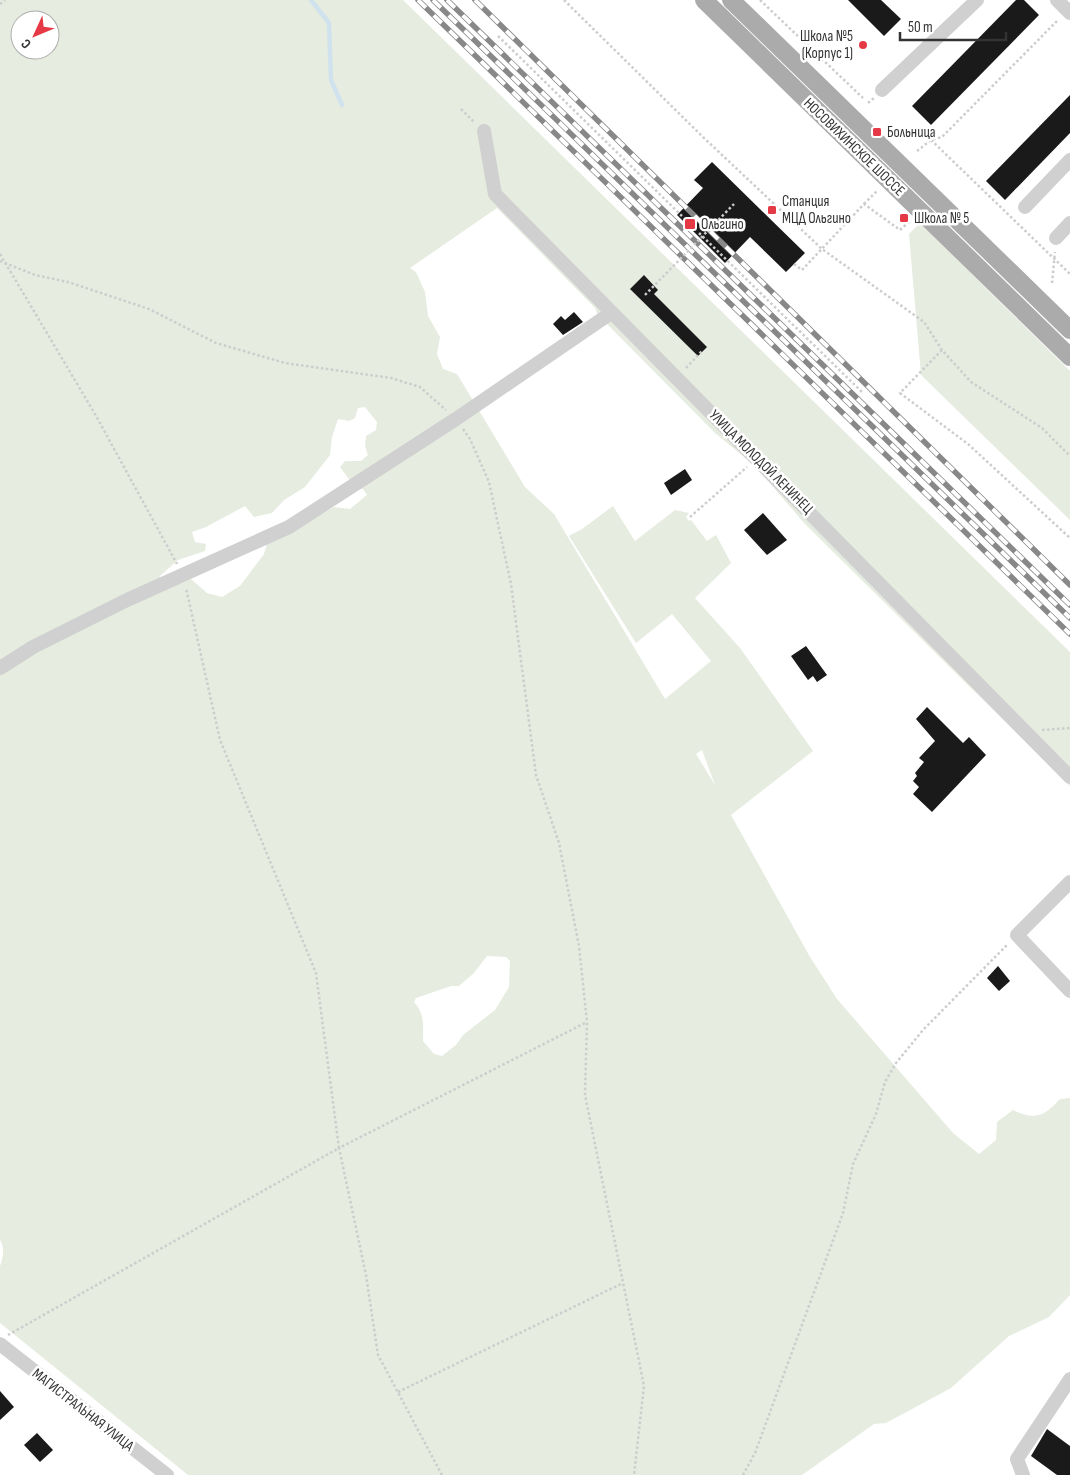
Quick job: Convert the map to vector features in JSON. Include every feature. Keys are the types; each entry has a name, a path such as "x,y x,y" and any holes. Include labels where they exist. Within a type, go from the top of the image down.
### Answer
{"main road":[{"name":"НОСОВИХИНСКОЕ ШОССЕ","path":"704,0 1070,357"},
{"name":"НОСОВИХИНСКОЕ ШОССЕ","path":"731,0 1070,330"}],"street":[{"path":"882,90 977,0"},
{"path":"1057,0 1069,12"},
{"name":"УЛИЦА МОЛОДОЙ ЛЕНИНЕЦ","path":"484,131 495,194 611,313 758,458 1070,777"},
{"path":"1025,207 1070,160"},
{"path":"1056,238 1070,223"},
{"path":"0,668 33,647 183,574 289,526 456,419 611,313"},
{"path":"1070,882 1017,935 1070,991"},
{"name":"МАГИСТРАЛЬНАЯ УЛИЦА","path":"0,1344 167,1475"},
{"path":"1023,1475 1017,1460 1070,1379"}],"path":[{"path":"0,4 5,0"},
{"path":"564,0 822,249 924,322 942,350 971,382 1042,428 1070,456"},
{"path":"760,0 863,98"},
{"path":"917,151 931,140 942,137 1069,12"},
{"path":"498,36 682,216"},
{"path":"461,109 484,131"},
{"path":"931,140 1070,274"},
{"path":"794,264 802,270 880,188"},
{"path":"646,295 734,204"},
{"path":"864,204 900,230 911,220"},
{"path":"699,233 863,393"},
{"path":"1052,283 1056,238"},
{"path":"0,254 2,261 95,414 183,574 220,740 316,974 339,1148 366,1275 378,1355 442,1475"},
{"path":"2,261 35,276 68,282 149,309 224,345 285,363 391,378 420,387 456,419 470,439 488,482 509,575 536,776 559,843 579,946 586,1022 585,1095 644,1386 634,1475"},
{"path":"942,350 900,393 968,444 1070,538"},
{"path":"676,377 702,351"},
{"path":"690,517 758,458"},
{"path":"1022,730 1070,728"},
{"path":"743,1475 755,1453 843,1213 850,1173 876,1114 885,1082 896,1063 923,1030 1017,935"},
{"path":"0,1339 339,1148 586,1022"},
{"path":"398,1392 623,1283"}],"shaded area":[{"path":"0,0 403,0 1070,652 1070,786 805,524 755,466 715,433 598,315 595,308 497,208 410,268 416,272 425,292 428,316 440,337 437,354 443,369 457,374 525,487 554,514 665,699 711,661 672,614 636,643 569,536 582,529 613,506 635,541 675,510 689,513 686,517 689,521 691,520 707,541 716,535 731,563 695,598 740,648 813,751 731,815 810,957 837,999 953,1133 979,1154 996,1140 997,1122 1013,1110 1028,1115 1039,1115 1060,1099 1070,1098 1070,1295 1049,1317 1009,1336 951,1388 886,1423 874,1424 802,1475 188,1475 0,1323 0,1266 3,1246 0,1240","holes":["365,407 377,422 376,430 366,436 365,446 368,455 361,461 345,461 340,467 356,489 363,489 367,495 350,509 334,507 267,544 264,554 240,586 222,597 207,593 191,579 164,585 160,576 178,560 205,551 206,544 195,542 192,532 206,527 245,506 254,517 272,513 284,500 305,487 330,455 332,437 338,419 349,421 355,418 358,408","702,750 715,785 696,754","487,956 506,957 510,961 509,987 495,1010 463,1035 456,1045 442,1056 434,1054 423,1041 422,1015 414,1002 416,998 451,986 459,986 474,973"]},
{"path":"920,223 1070,371 1070,520 921,375 909,234"}],"building":[{"path":"848,0 881,0 901,19 884,36"},
{"path":"1016,0 1024,0 1039,15 931,125 912,106"},
{"path":"1070,95 1070,133 1005,200 986,181"},
{"path":"712,162 805,253 786,272 750,237 725,263 677,215 703,188 694,180"},
{"path":"644,275 658,290 654,294 707,347 698,356 630,289"},
{"path":"574,312 583,322 563,335 553,324 561,316 565,320"},
{"path":"685,469 692,480 671,495 664,483"},
{"path":"763,513 787,540 767,555 744,530"},
{"path":"806,646 827,675 817,682 813,676 808,680 791,656"},
{"path":"927,707 963,743 969,737 986,755 932,812 913,794 919,787 913,781 917,776 915,773 924,762 919,758 935,741 916,719"},
{"path":"998,966 1010,981 999,991 987,978"},
{"path":"0,1391 14,1407 0,1420"},
{"path":"1047,1429 1070,1446 1070,1475 1057,1475 1031,1456"},
{"path":"37,1433 53,1450 40,1462 24,1445"}],"waterway":[{"path":"311,0 329,23 331,80 342,105"}],"railway":[{"path":"418,0 1070,634"},
{"path":"433,0 1070,618"},
{"path":"447,0 1070,605"},
{"path":"475,0 1070,585"}],"place":[{"name":"Школа №5 (Корпус 1)","path":"863,45"},
{"name":"Больница","path":"877,132"},
{"name":"Станция МЦД Ольгино","path":"772,210"},
{"name":"Школа № 5","path":"904,218"},
{"name":"Ольгино","path":"690,224"}]}
